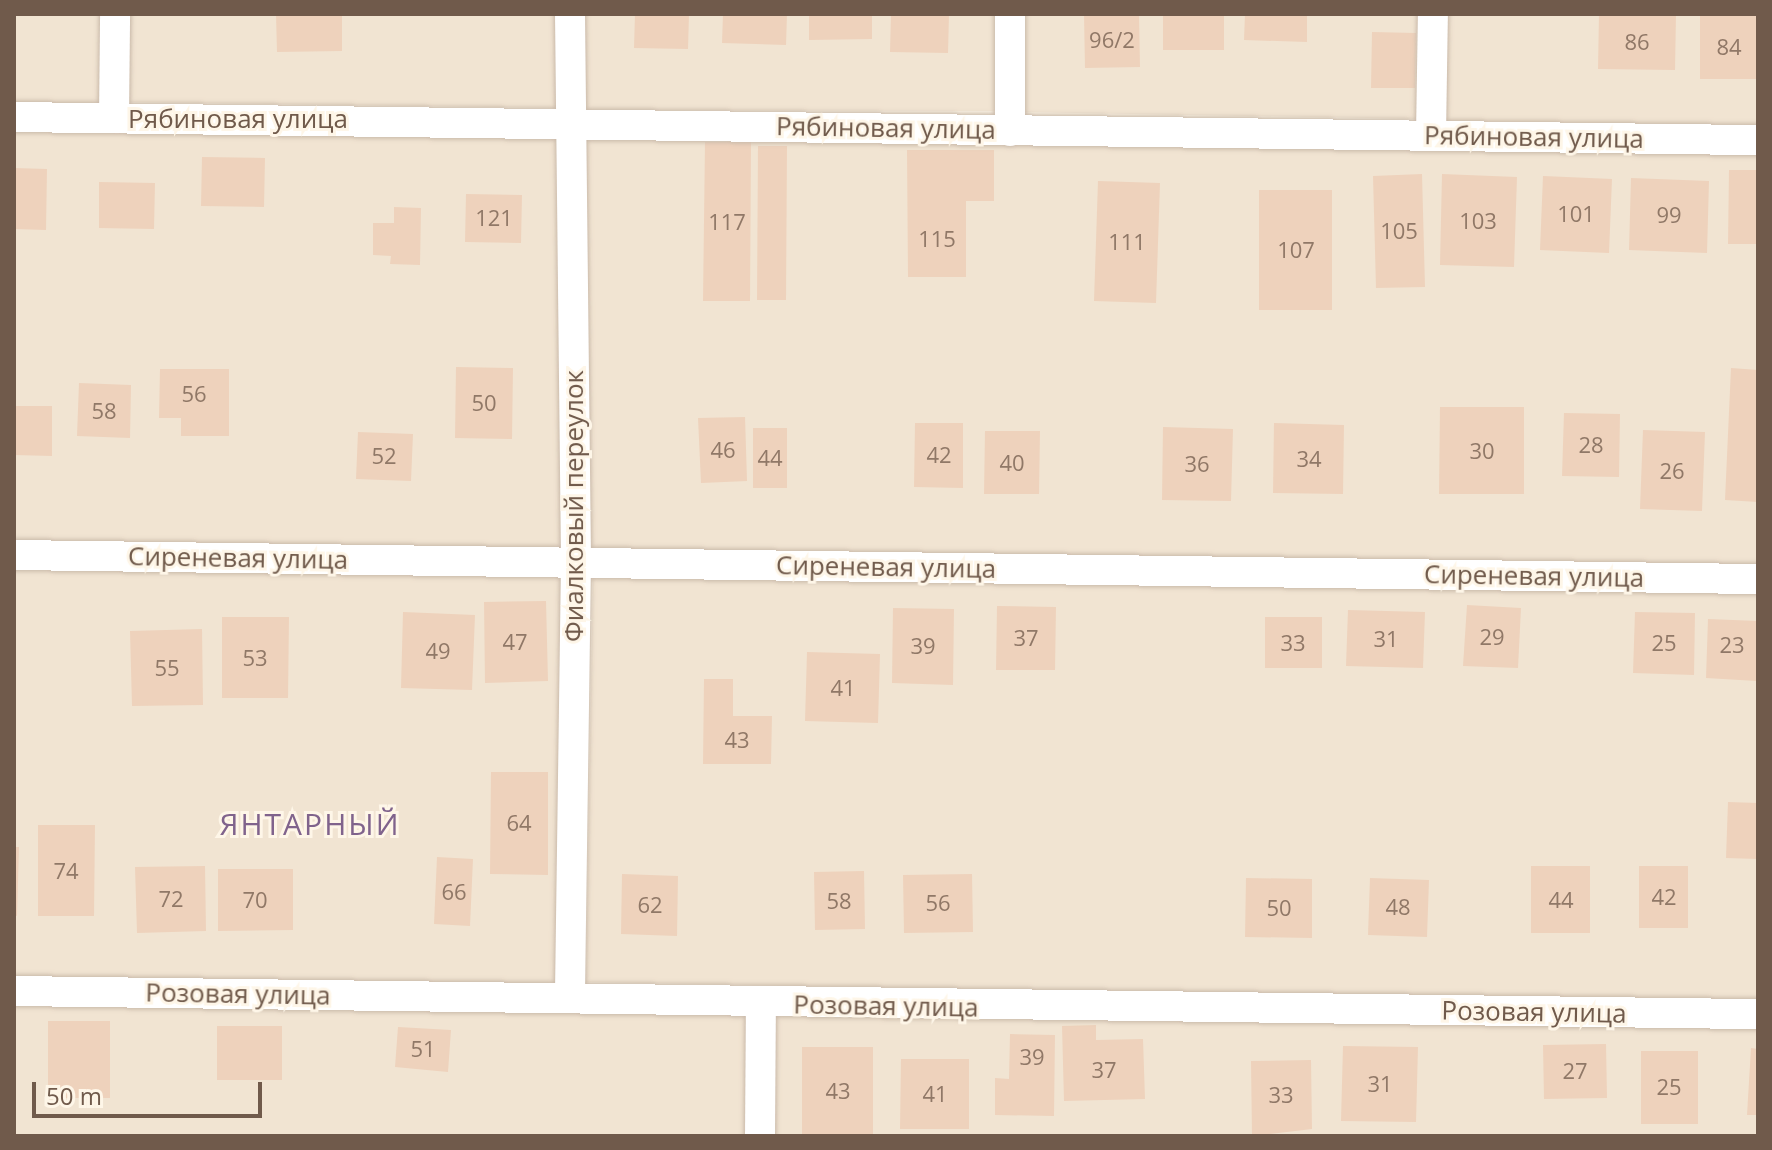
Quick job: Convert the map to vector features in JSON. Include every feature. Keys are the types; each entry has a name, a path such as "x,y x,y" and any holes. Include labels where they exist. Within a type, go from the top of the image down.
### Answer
{"street":[{"path":"114,118 115,14"},
{"name":"Фиалковый переулок","path":"570,14 576,562 570,997"},
{"path":"1010,14 1010,131"},
{"path":"1431,135 1433,14"},
{"name":"Рябиновая улица","path":"14,117 1758,140"},
{"name":"Сиреневая улица","path":"14,555 1758,579"},
{"name":"Розовая улица","path":"14,991 570,997 761,1005 1758,1014"},
{"path":"760,1136 761,1005"}],"shaded area":[{"path":"14,14 108,14 107,108 14,107"},
{"path":"129,14 558,14 556,108 128,102"},
{"path":"582,14 997,14 996,111 580,110"},
{"path":"1020,14 1424,14 1423,119 1019,112"},
{"path":"1447,14 1758,14 1758,125 1445,121"},
{"path":"14,127 559,133 564,553 14,547"},
{"path":"580,131 1758,148 1758,567 590,556"},
{"path":"14,563 563,570 557,986 14,979"},
{"path":"593,572 1758,592 1758,1004 586,982"},
{"path":"14,1004 750,1013 748,1136 14,1136"},
{"path":"774,1010 1758,1024 1758,1136 772,1136"}],"building":[{"path":"276,14 342,14 342,51 277,52"},
{"path":"635,14 689,14 688,49 634,48"},
{"path":"723,14 787,14 786,45 722,43"},
{"path":"809,14 872,14 872,39 809,40"},
{"path":"891,14 949,14 948,53 890,52"},
{"path":"1084,14 1139,14 1140,67 1085,68"},
{"path":"1163,14 1224,14 1224,50 1163,50"},
{"path":"1245,14 1307,14 1307,42 1244,40"},
{"path":"1599,14 1676,14 1675,70 1598,69"},
{"path":"1700,14 1758,14 1758,79 1700,79"},
{"path":"1372,32 1416,33 1415,88 1371,88"},
{"path":"705,142 751,142 750,301 703,301"},
{"path":"758,146 787,146 786,300 757,300"},
{"path":"907,150 994,150 994,201 966,201 966,277 908,277"},
{"path":"202,157 265,158 264,207 201,206"},
{"path":"14,168 47,169 46,230 14,229"},
{"path":"1729,170 1758,170 1758,244 1728,244"},
{"path":"1422,174 1425,287 1376,288 1373,176"},
{"path":"1442,174 1517,177 1514,267 1440,265"},
{"path":"1543,176 1612,179 1609,253 1540,250"},
{"path":"1631,178 1709,181 1707,253 1629,250"},
{"path":"1098,181 1160,183 1156,303 1094,301"},
{"path":"99,182 155,183 154,229 99,228"},
{"path":"1259,190 1332,190 1332,310 1259,310"},
{"path":"466,194 522,195 521,243 465,242"},
{"path":"394,207 421,208 420,265 390,264 391,256 373,255 373,223 394,223"},
{"path":"456,367 513,368 512,439 455,438"},
{"path":"1731,368 1758,370 1758,502 1725,500"},
{"path":"160,369 229,369 229,436 181,436 181,418 159,418"},
{"path":"79,383 131,385 130,438 77,436"},
{"path":"14,406 52,406 52,456 14,455"},
{"path":"1440,407 1524,407 1524,494 1439,494"},
{"path":"1564,413 1620,414 1619,477 1562,476"},
{"path":"745,417 747,481 701,483 698,418"},
{"path":"915,423 963,423 963,488 914,487"},
{"path":"1274,423 1344,425 1343,494 1273,493"},
{"path":"1163,427 1233,429 1231,501 1162,500"},
{"path":"753,428 787,428 787,488 753,488"},
{"path":"1643,430 1705,432 1702,511 1640,509"},
{"path":"985,431 1040,431 1039,494 984,494"},
{"path":"358,432 413,434 411,481 356,479"},
{"path":"546,601 548,681 485,683 484,602"},
{"path":"1467,605 1521,608 1518,668 1463,666"},
{"path":"997,606 1056,607 1055,670 996,670"},
{"path":"893,608 954,609 953,685 892,683"},
{"path":"1348,610 1425,612 1423,668 1346,666"},
{"path":"403,612 475,615 472,690 401,688"},
{"path":"1635,612 1695,613 1694,675 1633,673"},
{"path":"222,617 289,617 288,698 222,698"},
{"path":"1265,617 1322,617 1322,668 1265,668"},
{"path":"1708,619 1758,621 1757,681 1706,678"},
{"path":"202,629 203,705 132,706 130,631"},
{"path":"807,652 880,654 878,723 805,721"},
{"path":"704,679 733,679 733,716 772,716 771,764 703,764"},
{"path":"491,772 548,772 548,875 490,874"},
{"path":"1728,802 1758,803 1758,859 1726,858"},
{"path":"38,825 95,825 94,916 38,916"},
{"path":"14,847 19,847 17,916 14,915"},
{"path":"437,857 473,859 470,926 434,924"},
{"path":"205,866 206,931 137,933 135,867"},
{"path":"1531,866 1590,866 1590,933 1531,933"},
{"path":"1639,866 1688,866 1688,928 1639,928"},
{"path":"218,869 293,869 293,930 218,931"},
{"path":"864,871 865,929 815,930 814,872"},
{"path":"622,874 678,876 677,936 621,934"},
{"path":"972,874 973,932 904,933 903,875"},
{"path":"1246,878 1312,879 1312,938 1245,937"},
{"path":"1370,878 1429,880 1427,937 1368,935"},
{"path":"48,1021 110,1021 110,1098 48,1098"},
{"path":"1096,1025 1096,1040 1143,1039 1145,1099 1064,1101 1062,1026"},
{"path":"217,1026 282,1026 282,1080 217,1080"},
{"path":"398,1027 451,1030 448,1072 395,1067"},
{"path":"1010,1034 1055,1035 1054,1116 995,1115 995,1078 1009,1079"},
{"path":"1606,1044 1607,1098 1544,1099 1543,1045"},
{"path":"1343,1046 1418,1047 1416,1122 1341,1121"},
{"path":"802,1047 873,1047 873,1135 802,1135"},
{"path":"1751,1048 1758,1049 1758,1115 1747,1115"},
{"path":"1641,1051 1698,1051 1698,1124 1641,1124"},
{"path":"901,1059 969,1059 969,1129 900,1129"},
{"path":"1311,1060 1312,1129 1252,1136 1251,1061"}],"district":[{"name":"ЯНТАРНЫЙ","path":"310,824"}]}
